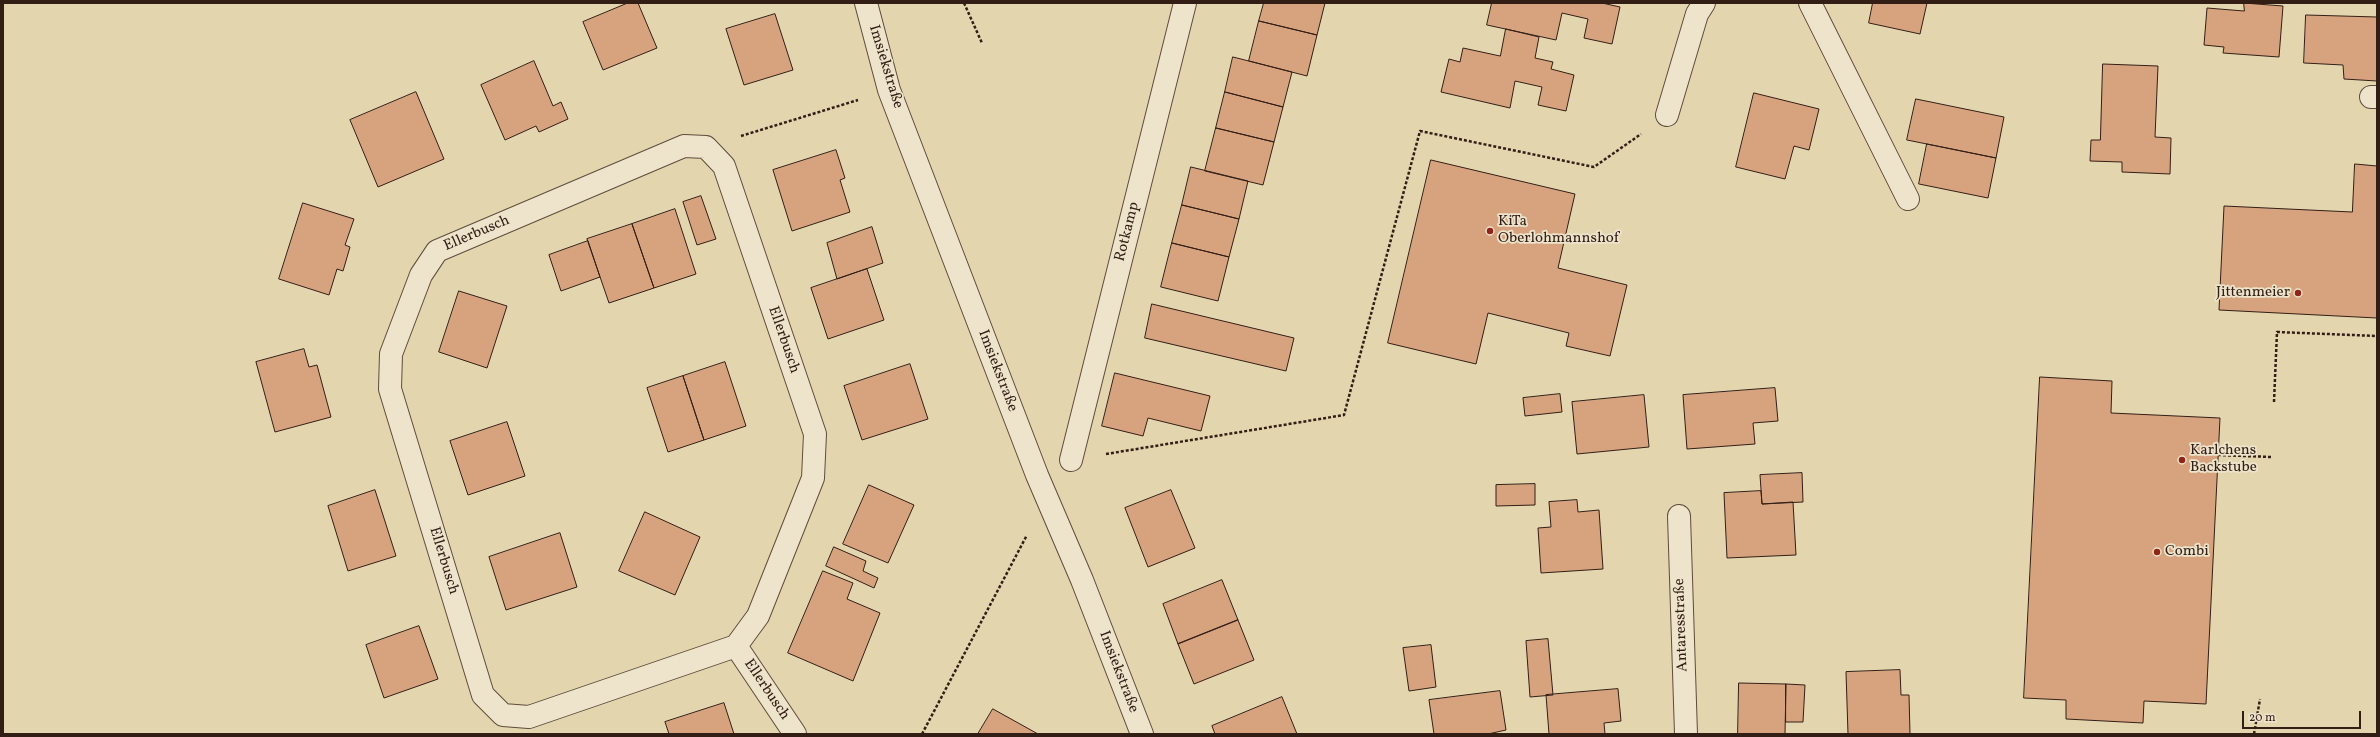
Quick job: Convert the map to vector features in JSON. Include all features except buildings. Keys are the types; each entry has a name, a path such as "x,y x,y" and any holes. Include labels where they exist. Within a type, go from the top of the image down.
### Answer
{"street":[{"name":"Imsiekstraße","path":"866,3 889,90 1051,507 1142,734"},
{"name":"Rotkamp","path":"1071,460 1185,3"},
{"path":"1667,115 1696,14 1704,3"},
{"path":"1810,3 1908,199"},
{"name":"Ellerbusch","path":"684,146 706,148 724,166 814,434 812,478 758,616 736,646 529,716 503,715 483,695 390,389 391,354 421,275 437,251 684,146"},
{"name":"Antaresstraße","path":"1679,516 1686,734"},
{"name":"Ellerbusch","path":"736,646 795,734"}],"path":[{"path":"964,3 982,43"},
{"path":"706,148 889,90"},
{"path":"1071,460 1344,415 1420,131 1594,167 1667,115"},
{"path":"2274,402 2277,332 2377,336"},
{"path":"2218,455 2271,457"},
{"path":"922,734 1037,515 1051,507"},
{"path":"2254,734 2260,699"}],"place":[{"name":"KiTa Oberlohmannshof","path":"1490,231"},
{"name":"Jittenmeier","path":"2298,293"},
{"name":"Karlchens Backstube","path":"2182,460"},
{"name":"Combi","path":"2157,552"}]}
